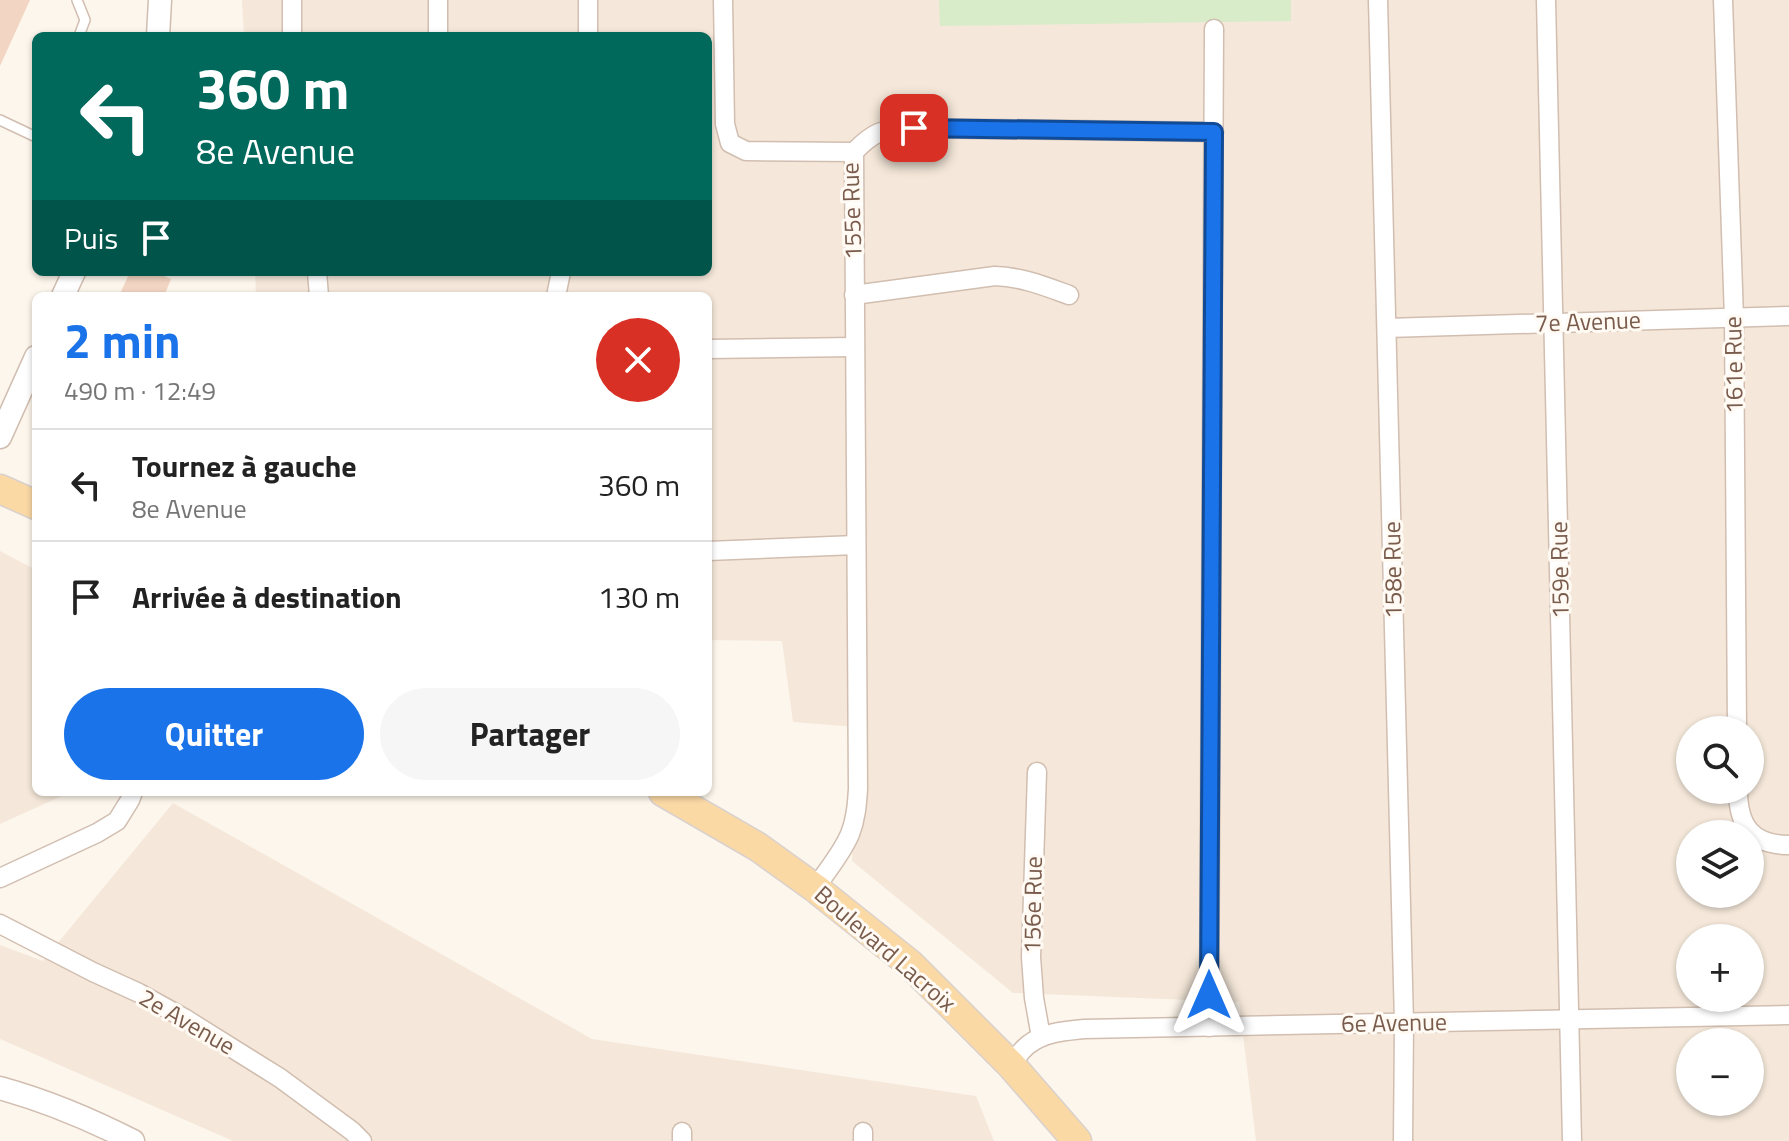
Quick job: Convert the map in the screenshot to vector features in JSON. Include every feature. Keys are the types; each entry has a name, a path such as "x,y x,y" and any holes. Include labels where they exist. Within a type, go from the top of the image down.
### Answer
{"main road":[{"path":"0,489 32,503"},
{"name":"Boulevard Lacroix","path":"670,796 758,847 910,964 1011,1065 1077,1141"}],"street":[{"path":"158,32 160,0"},
{"path":"292,0 292,32"},
{"path":"438,0 438,32"},
{"path":"588,0 588,32"},
{"name":"155e Rue","path":"723,0 725,124 730,143 746,151 854,152 858,789 855,817 844,846 815,888"},
{"name":"158e Rue","path":"1378,0 1404,1023 1403,1141"},
{"name":"159e Rue","path":"1546,0 1572,1141"},
{"name":"161e Rue","path":"1723,0 1734,318 1737,716"},
{"path":"1209,1027 1214,29"},
{"path":"854,152 875,133 887,129 1214,132"},
{"name":"155e Rue","path":"854,295 995,276 1030,280 1069,295"},
{"name":"7e Avenue","path":"1387,328 1789,316"},
{"path":"712,349 854,347"},
{"path":"0,437 32,366"},
{"path":"712,551 856,545"},
{"name":"156e Rue","path":"1037,772 1031,957 1041,1037"},
{"path":"0,878 117,821 132,796"},
{"path":"1739,804 1745,827 1764,842 1789,845"},
{"name":"2e Avenue","path":"0,924 184,1018 280,1078 362,1141"},
{"name":"6e Avenue","path":"1041,1037 1084,1029 1789,1015"},
{"path":"1011,1065 1027,1045 1041,1037"},
{"path":"0,1088 84,1117 133,1141"}],"lane":[{"path":"77,0 85,20 80,32"},
{"path":"0,120 32,135"}],"shaded area":[{"path":"242,0 1789,0 1789,1141 1256,1141 1239,1002 1013,993 852,861 856,727 793,722 782,641 712,640 712,292 256,292 255,276 712,276 712,32 244,32"},
{"path":"0,551 32,568 32,796 62,796 0,824"},
{"path":"173,803 592,1039 976,1096 994,1141 233,1141 0,1039 0,945 43,961"}],"green space":[{"path":"939,0 1291,0 1291,21 940,26"}],"building":[{"path":"0,0 30,0 0,66"},
{"path":"128,276 164,276 171,279 166,292 121,292"}],"route":[{"path":"914,128 1214,132 1209,995"}]}
